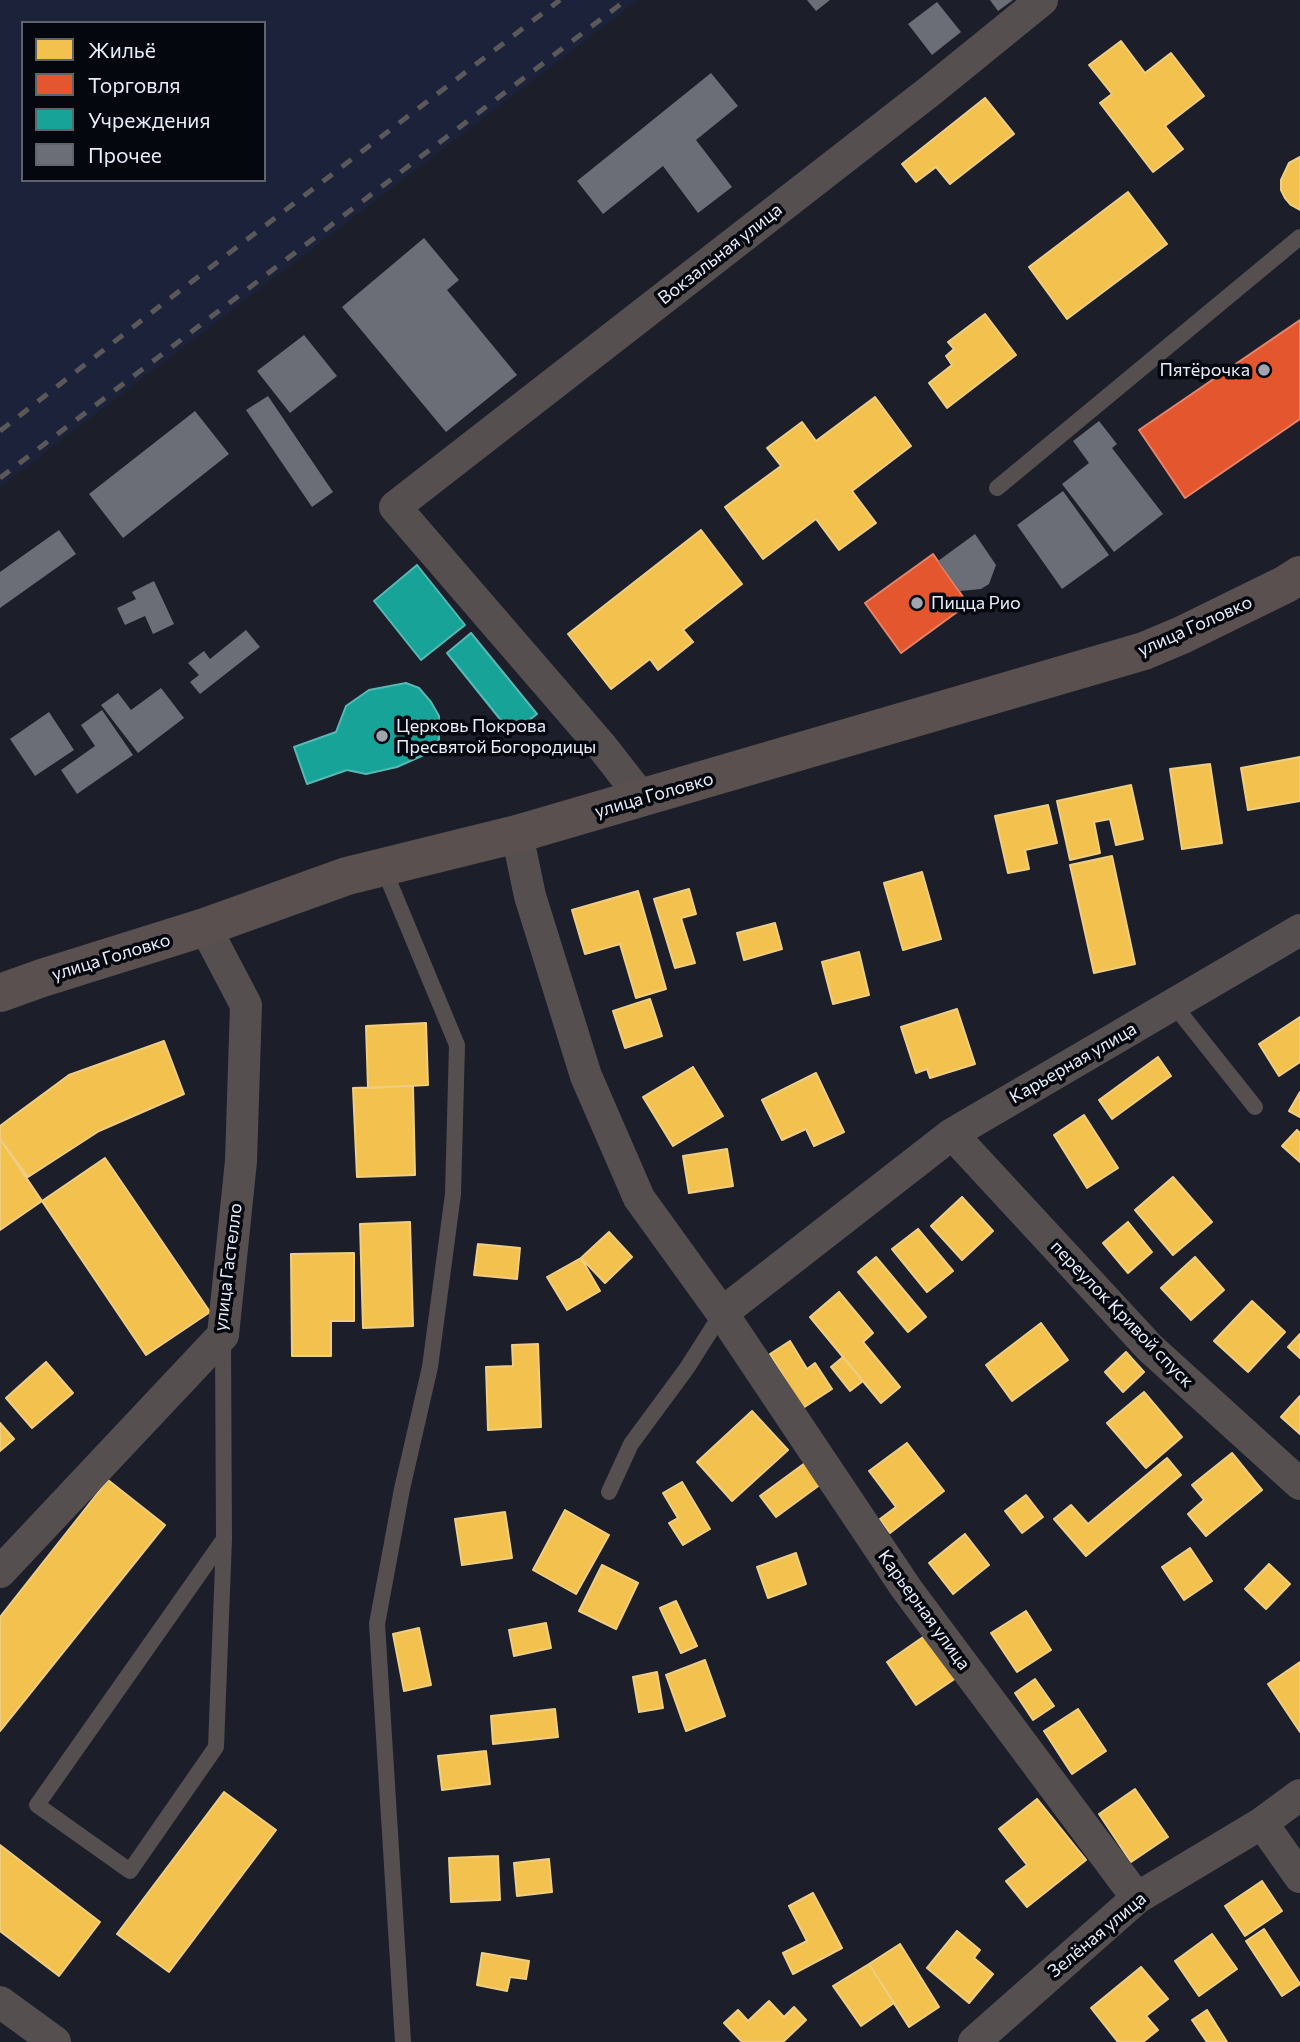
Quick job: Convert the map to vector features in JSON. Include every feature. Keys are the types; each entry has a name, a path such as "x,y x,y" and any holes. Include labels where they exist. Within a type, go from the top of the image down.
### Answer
{"main road":[{"name":"улица Головко","path":"0,993 205,927 347,876 517,834 1144,651 1182,635 1300,575"}],"street":[{"name":"Вокзальная улица","path":"642,798 603,748 395,507 1042,0"},
{"name":"Карьерная улица","path":"517,834 530,896 586,1076 639,1198 722,1313 906,1588 1137,1898"},
{"name":"улица Гастелло","path":"0,1572 223,1335 241,1161 246,1005 205,927"},
{"name":"Карьерная улица","path":"722,1313 952,1134 1300,930"},
{"name":"переулок Кривой спуск","path":"952,1134 1150,1348 1300,1485"},
{"name":"Зелёная улица","path":"974,2042 1137,1898 1262,1822 1300,1795"},
{"path":"1262,1822 1300,1877"},
{"path":"0,2002 55,2042"}],"lane":[{"path":"997,488 1300,237"},
{"path":"383,867 457,1045 453,1194 430,1367 402,1489 377,1624 403,2042"},
{"path":"1173,1004 1255,1107"},
{"path":"609,1492 631,1444 687,1368 722,1313"},
{"path":"223,1335 224,1539 216,1747 130,1871 37,1805 224,1539"}],"shaded area":[{"path":"0,0 638,0 0,487"}],"building: Жильё":[{"path":"1121,41 1145,73 1171,53 1204,96 1165,126 1183,149 1153,172 1100,103 1112,94 1089,65"},
{"path":"985,98 1014,134 950,184 936,167 916,182 902,164"},
{"path":"1300,157 1300,210 1285,198 1281,190 1281,180 1289,163"},
{"path":"1128,192 1167,244 1067,319 1029,267"},
{"path":"985,314 1016,355 947,408 929,383 952,365 946,356 954,349 948,342"},
{"path":"875,397 911,446 852,491 876,523 839,550 816,519 763,559 725,507 781,466 767,448 802,422 816,441"},
{"path":"701,530 742,584 683,630 693,642 658,670 650,659 611,689 568,634"},
{"path":"1300,757 1300,801 1248,810 1241,768"},
{"path":"1210,764 1222,843 1182,849 1170,769"},
{"path":"1131,785 1143,839 1116,845 1110,819 1094,822 1100,853 1070,860 1057,801"},
{"path":"1048,805 1057,843 1025,850 1029,869 1008,873 995,816"},
{"path":"1112,856 1135,964 1094,973 1070,865"},
{"path":"922,872 941,939 903,950 884,883"},
{"path":"689,889 696,914 681,918 695,963 675,968 654,899"},
{"path":"638,891 666,989 636,998 620,944 585,954 572,910"},
{"path":"775,923 782,949 744,960 737,933"},
{"path":"859,952 869,995 833,1004 822,962"},
{"path":"650,999 662,1036 625,1048 613,1011"},
{"path":"957,1009 975,1064 930,1078 927,1069 916,1073 901,1027"},
{"path":"1300,1017 1300,1062 1279,1076 1259,1044"},
{"path":"426,1023 428,1085 368,1088 366,1026"},
{"path":"164,1041 184,1094 99,1131 28,1177 0,1139 0,1126 69,1075"},
{"path":"1158,1057 1171,1076 1112,1119 1099,1100"},
{"path":"693,1067 723,1116 673,1146 643,1097"},
{"path":"816,1073 844,1132 814,1146 806,1129 782,1140 762,1100"},
{"path":"413,1086 415,1175 357,1177 353,1088"},
{"path":"1300,1092 1300,1117 1289,1111"},
{"path":"1084,1115 1118,1168 1087,1188 1054,1135"},
{"path":"1297,1130 1300,1133 1300,1162 1282,1146"},
{"path":"0,1139 42,1201 0,1230"},
{"path":"727,1149 733,1186 689,1193 683,1156"},
{"path":"105,1158 210,1312 146,1355 42,1201"},
{"path":"1173,1177 1212,1222 1173,1255 1135,1210"},
{"path":"962,1197 993,1231 962,1260 931,1226"},
{"path":"410,1222 413,1326 363,1328 360,1224"},
{"path":"1128,1222 1152,1252 1128,1273 1103,1243"},
{"path":"918,1229 953,1271 927,1292 892,1249"},
{"path":"609,1232 632,1257 605,1283 581,1258"},
{"path":"478,1244 520,1248 517,1279 474,1275"},
{"path":"354,1253 354,1321 331,1321 331,1356 292,1356 291,1254"},
{"path":"876,1257 926,1317 908,1332 858,1272"},
{"path":"1195,1257 1224,1290 1191,1320 1161,1288"},
{"path":"581,1258 600,1291 567,1310 547,1277"},
{"path":"839,1292 873,1333 863,1342 900,1387 881,1403 810,1317"},
{"path":"1252,1301 1285,1332 1248,1372 1214,1341"},
{"path":"1041,1323 1068,1360 1012,1401 986,1365"},
{"path":"1300,1334 1300,1358 1288,1347"},
{"path":"790,1341 807,1369 815,1363 832,1389 803,1408 770,1354"},
{"path":"538,1344 541,1427 488,1430 486,1367 513,1366 512,1345"},
{"path":"1126,1352 1144,1372 1123,1392 1105,1372"},
{"path":"843,1357 863,1381 850,1391 831,1367"},
{"path":"46,1362 73,1393 32,1428 6,1398"},
{"path":"1144,1392 1182,1437 1146,1468 1107,1423"},
{"path":"1300,1396 1300,1434 1281,1417"},
{"path":"752,1411 788,1450 732,1501 697,1462"},
{"path":"0,1423 14,1439 0,1451"},
{"path":"907,1443 944,1491 890,1533 880,1519 896,1507 869,1471"},
{"path":"1232,1453 1262,1490 1206,1536 1188,1514 1204,1500 1192,1485"},
{"path":"1167,1458 1181,1475 1086,1556 1054,1519 1071,1505 1088,1524"},
{"path":"805,1463 821,1484 776,1517 760,1496"},
{"path":"108,1480 165,1525 0,1731 0,1617"},
{"path":"682,1482 710,1529 683,1545 669,1523 678,1518 663,1493"},
{"path":"1026,1495 1043,1517 1022,1533 1005,1511"},
{"path":"565,1510 609,1535 576,1594 533,1570"},
{"path":"505,1512 512,1558 462,1565 455,1519"},
{"path":"965,1534 989,1565 953,1594 929,1563"},
{"path":"1190,1548 1212,1581 1184,1600 1162,1567"},
{"path":"796,1553 806,1584 768,1598 757,1567"},
{"path":"1269,1564 1290,1584 1266,1609 1245,1589"},
{"path":"602,1565 638,1583 616,1629 579,1611"},
{"path":"676,1601 697,1646 681,1653 660,1608"},
{"path":"1026,1611 1051,1650 1017,1672 991,1633"},
{"path":"546,1623 551,1648 514,1656 509,1630"},
{"path":"419,1628 431,1685 404,1691 393,1634"},
{"path":"926,1635 956,1678 916,1705 887,1662"},
{"path":"705,1660 725,1716 686,1731 666,1675"},
{"path":"1300,1662 1300,1732 1268,1684"},
{"path":"657,1672 663,1708 639,1712 633,1677"},
{"path":"1035,1679 1054,1706 1033,1720 1015,1693"},
{"path":"555,1709 558,1737 493,1744 491,1716"},
{"path":"1078,1709 1106,1751 1072,1774 1044,1731"},
{"path":"486,1751 490,1784 442,1790 438,1756"},
{"path":"1135,1789 1168,1837 1131,1862 1099,1814"},
{"path":"224,1792 276,1830 169,1972 117,1934"},
{"path":"1037,1799 1086,1860 1027,1907 1006,1881 1027,1865 999,1829"},
{"path":"0,1845 100,1922 59,1976 0,1931"},
{"path":"498,1856 500,1900 451,1902 449,1858"},
{"path":"549,1859 552,1892 517,1896 514,1863"},
{"path":"1262,1881 1282,1911 1245,1936 1225,1906"},
{"path":"813,1893 842,1948 793,1974 783,1953 807,1941 789,1906"},
{"path":"1264,1929 1300,1984 1282,1996 1246,1941"},
{"path":"957,1931 980,1950 974,1958 993,1974 969,2003 927,1968"},
{"path":"1212,1934 1237,1969 1199,1996 1175,1961"},
{"path":"900,1944 939,2007 909,2027 869,1964"},
{"path":"482,1953 529,1961 526,1979 510,1977 507,1991 477,1985"},
{"path":"869,1964 894,2003 861,2026 833,1986"},
{"path":"1141,1967 1168,1999 1146,2016 1158,2030 1143,2042 1118,2042 1091,2008"},
{"path":"769,2001 784,2017 794,2007 806,2020 783,2042 742,2042 724,2023 738,2010 748,2021"},
{"path":"1207,2010 1227,2042 1207,2042 1192,2020"}],"building: Торговля":[{"name":"Пятёрочка","path":"1300,320 1300,419 1185,498 1139,430"},
{"name":"Пицца Рио","path":"933,554 968,604 901,653 865,603"}],"building: Учреждения":[{"path":"417,565 465,625 421,660 374,601"},
{"path":"471,633 537,714 512,734 447,653"},
{"name":"Церковь Покрова Пресвятой Богородицы","path":"406,683 419,688 439,716 439,740 426,754 397,767 366,774 347,770 307,784 294,747 336,732 346,706 369,690"}],"building: Прочее":[{"path":"807,0 830,0 816,11"},
{"path":"990,0 1013,0 998,11"},
{"path":"937,2 961,32 932,55 908,24"},
{"path":"711,73 738,106 696,140 732,187 698,213 663,166 603,214 577,181"},
{"path":"424,238 459,280 447,290 517,375 446,432 342,307"},
{"path":"304,335 337,376 290,413 257,371"},
{"path":"268,396 333,492 312,507 246,410"},
{"path":"195,411 229,454 123,538 89,494"},
{"path":"1099,421 1117,444 1112,448 1163,514 1114,552 1062,484 1089,463 1073,441"},
{"path":"1063,491 1109,555 1062,589 1017,525"},
{"path":"59,530 76,554 0,608 0,572"},
{"path":"975,534 996,565 989,584 981,589 960,591 938,561"},
{"path":"154,581 174,624 153,634 145,616 125,625 117,608 136,599 132,592"},
{"path":"246,630 260,647 200,694 190,682 199,675 188,663 204,651 210,659"},
{"path":"161,688 184,718 138,753 101,705 118,693 131,710"},
{"path":"102,710 133,755 77,794 61,770 95,746 81,725"},
{"path":"49,712 74,750 35,776 10,739"}],"railway":[{"path":"0,431 560,0"},
{"path":"0,478 626,0"}],"place":[{"name":"Пятёрочка","path":"1264,370"},
{"name":"Пицца Рио","path":"917,603"},
{"name":"Церковь Покрова Пресвятой Богородицы","path":"382,736"}]}
